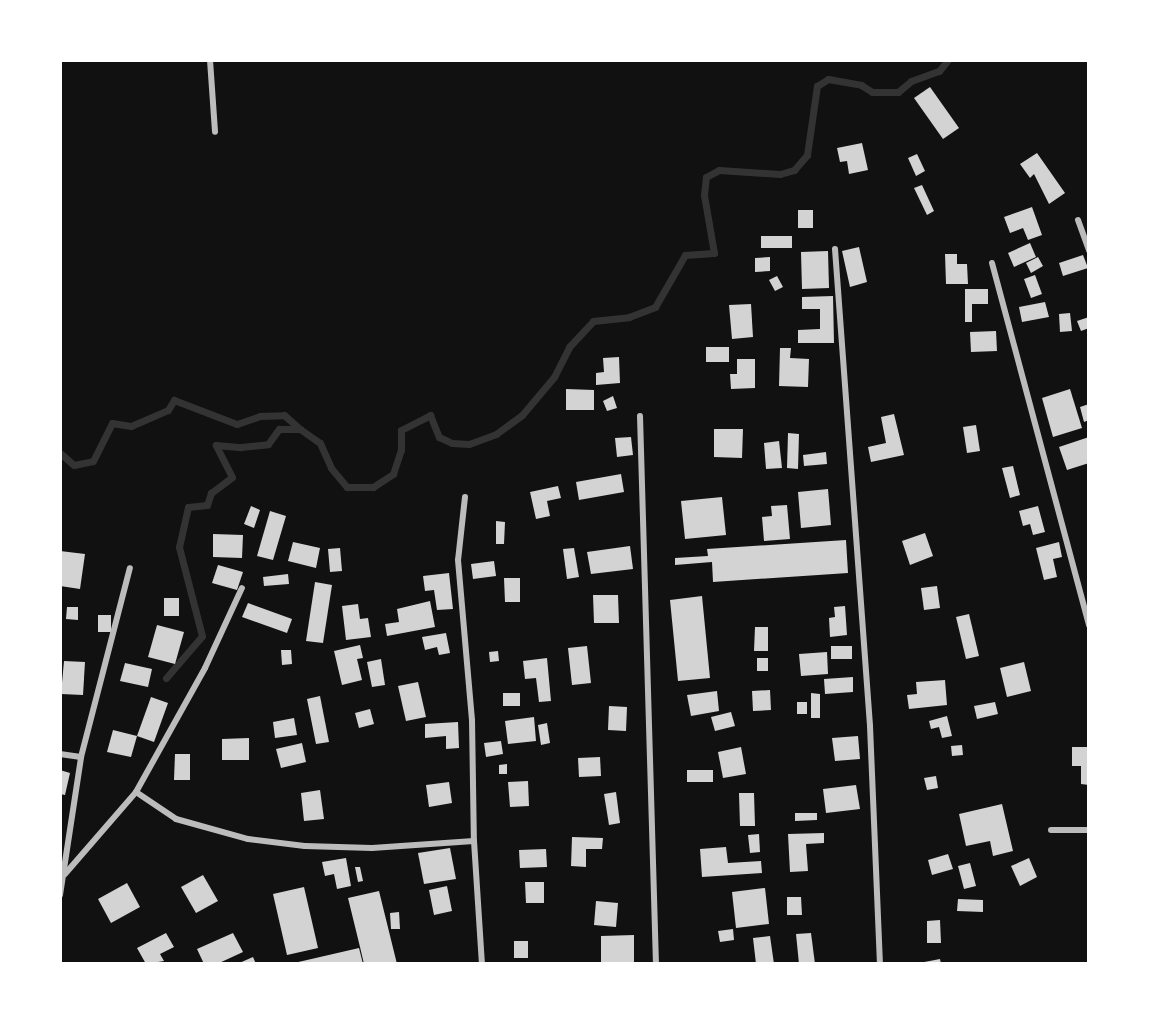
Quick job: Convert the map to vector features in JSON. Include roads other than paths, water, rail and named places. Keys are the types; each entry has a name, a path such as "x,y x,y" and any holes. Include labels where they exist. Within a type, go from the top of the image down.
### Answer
{"street":[{"path":"210,60 215,132"},
{"path":"1078,220 1089,251"},
{"path":"835,249 870,726 880,964"},
{"path":"992,263 1089,625"},
{"path":"640,416 656,964"},
{"path":"465,497 458,560 472,720 474,841 482,964"},
{"path":"60,895 81,757 130,568"},
{"path":"65,874 136,792 205,668 242,588"},
{"path":"60,754 81,757"},
{"path":"136,792 176,819 248,839 305,846 372,848 474,841"},
{"path":"1051,830 1089,830"}],"waterway":[{"path":"166,678 202,636 179,547 188,507 207,505 211,493 232,477 216,445 241,447 268,444 279,429 300,429 320,443 331,468 347,487 373,487 393,474 401,450 401,430 430,415 439,437 452,443 469,444 496,434 522,415 554,377 569,347 593,321 629,317 655,307 685,255 714,253 704,195 706,177 719,170 780,174 794,170 807,155 817,86 828,79 861,85 872,92 898,92 911,81 939,71 948,60"},
{"path":"60,453 74,465 93,461 112,423 131,426 168,410 174,400 237,424 260,416 284,415 300,429"}]}
